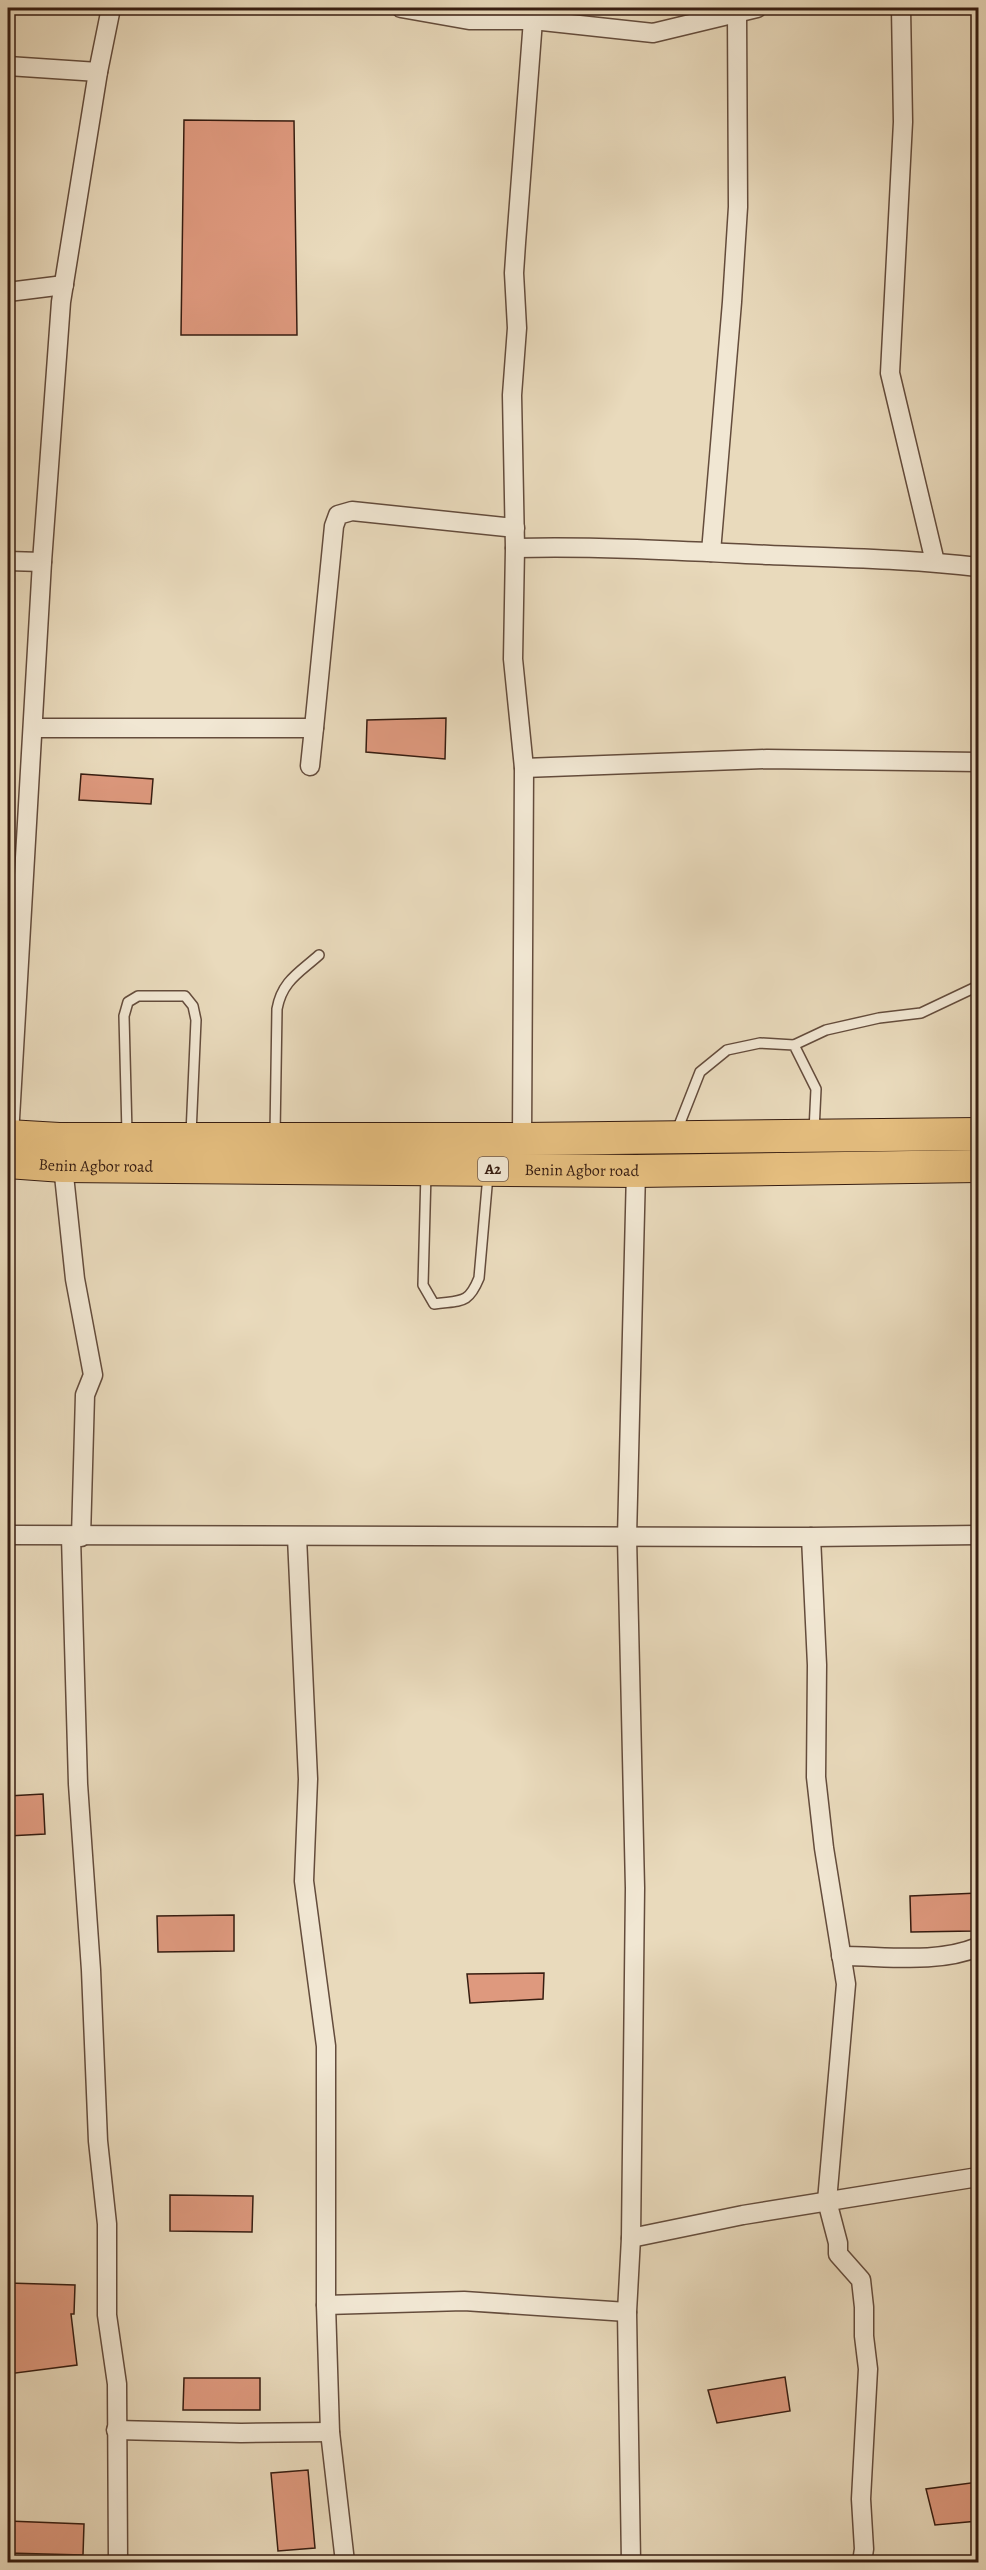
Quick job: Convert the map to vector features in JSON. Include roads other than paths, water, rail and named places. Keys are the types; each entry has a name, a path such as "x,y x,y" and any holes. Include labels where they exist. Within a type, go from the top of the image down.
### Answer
{"highway":[{"name":"Benin Agbor road","path":"8,1144 128,1139 522,1140 978,1134"},
{"name":"Benin Agbor road","path":"8,1144 63,1166 636,1171 978,1166"}],"street":[{"path":"8,1144 42,562 64,285 98,72 111,8"},
{"path":"401,8 653,33 758,8"},
{"path":"901,8 903,122 890,373 935,562"},
{"path":"711,552 738,207 737,13"},
{"path":"522,1140 524,768 514,679 515,528 512,395 518,328 514,273 533,20"},
{"path":"8,66 98,72"},
{"path":"8,292 64,285"},
{"path":"310,766 334,526 338,515 352,511 515,528"},
{"path":"515,548 572,547 711,552 935,562 978,567"},
{"path":"8,561 42,562"},
{"path":"33,728 314,728"},
{"path":"524,768 766,759 978,762"},
{"path":"63,1166 75,1279 93,1375 85,1395 76,1537 78,1784 91,1970 98,2141 107,2224 106,2315 117,2384 118,2562"},
{"path":"631,2562 627,2312 631,2238 635,1888 627,1537 636,1171"},
{"path":"8,1535 76,1537 978,1535"},
{"path":"297,1537 308,1779 304,1881 326,2046 326,2305 330,2432 345,2562"},
{"path":"811,1537 817,1665 816,1777 824,1848 846,1984 827,2201 838,2243 838,2254 861,2280 868,2369 861,2489 864,2549 861,2562"},
{"path":"841,1956 939,1957 978,1947"},
{"path":"631,2238 743,2215 978,2177"},
{"path":"326,2305 465,2301 627,2312"},
{"path":"116,2430 241,2433 330,2432"}],"lane":[{"path":"274,1139 279,994 319,955"},
{"path":"674,1138 700,1071 727,1050 760,1043 794,1045 826,1030 879,1018 921,1013 978,987"},
{"path":"128,1139 124,1016 128,1002 138,996 186,996 193,1006 196,1020 190,1139"},
{"path":"794,1045 816,1089 814,1136"},
{"path":"426,1170 423,1285 434,1304 465,1300 473,1292 479,1278 489,1168"}]}
